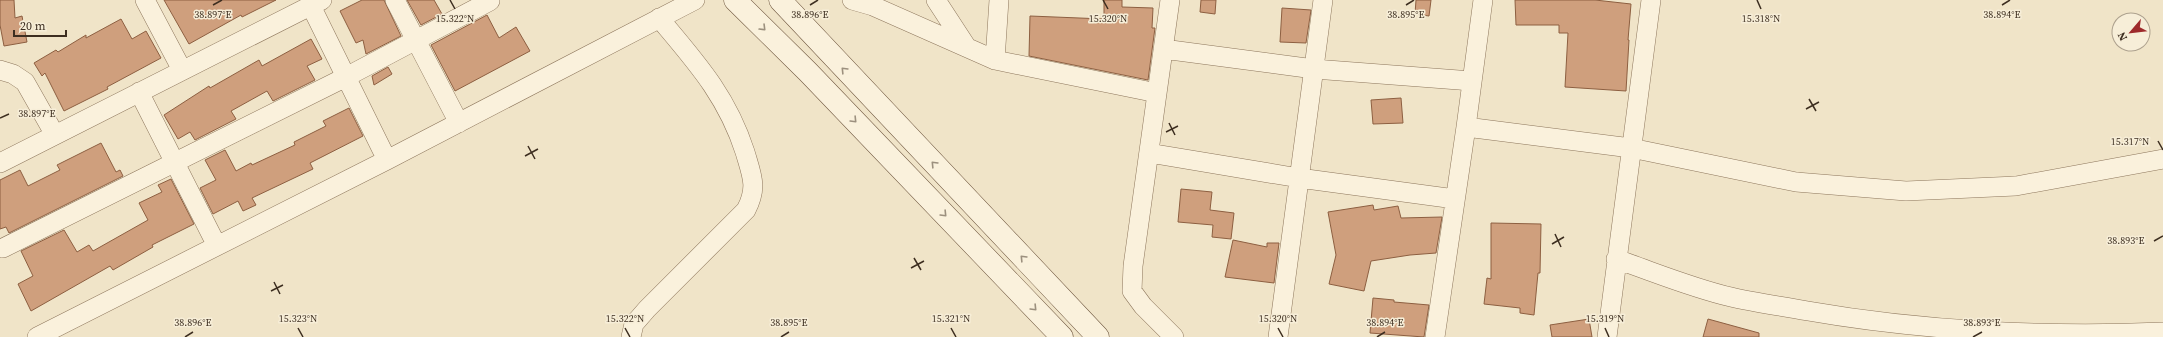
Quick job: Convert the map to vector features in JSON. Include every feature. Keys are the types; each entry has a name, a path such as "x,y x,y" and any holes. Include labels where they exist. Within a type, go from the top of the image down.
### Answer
{"main road":[{"path":"735,0 808,72 1062,337"},
{"path":"780,0 1098,337"}],"street":[{"path":"145,0 182,70"},
{"path":"395,0 459,123"},
{"path":"3,248 346,77 490,0"},
{"path":"37,337 387,160 695,0"},
{"path":"852,0 873,6 995,60 1157,93"},
{"path":"936,0 966,46"},
{"path":"995,60 999,0"},
{"path":"1170,0 1133,266 1132,291 1143,306 1174,337"},
{"path":"1278,337 1323,0"},
{"path":"1435,337 1483,0"},
{"path":"1607,337 1651,0"},
{"path":"0,163 308,4 387,160"},
{"path":"630,337 634,324 647,309 746,210 752,199 754,185 737,126 721,97 697,63 659,18"},
{"path":"1163,49 1314,69 1472,81"},
{"path":"0,70 13,74 25,82 55,135"},
{"path":"139,92 217,246"},
{"path":"1466,127 1631,148 1796,182 1906,191 2016,186 2163,158"},
{"path":"1149,153 1299,178 1455,199"},
{"path":"1616,259 1730,297 1850,319 1943,329 2049,336 2111,337 2163,332"}],"building":[{"path":"0,0 14,0 15,18 22,16 27,42 4,46 0,25"},
{"path":"164,0 276,0 242,17 241,15 189,44"},
{"path":"362,0 384,0 401,36 366,54 363,40 356,43 340,11"},
{"path":"407,0 434,0 442,14 421,25"},
{"path":"1104,0 1122,0 1122,7 1153,8 1152,28 1155,28 1148,80 1029,56 1030,16 1104,19"},
{"path":"1201,0 1216,0 1215,14 1200,12"},
{"path":"1416,0 1431,0 1429,16 1415,14"},
{"path":"1515,0 1595,0 1631,4 1626,91 1565,87 1568,33 1559,33 1559,25 1516,25"},
{"path":"1282,8 1311,10 1306,43 1280,42"},
{"path":"487,15 499,38 516,27 530,51 455,91 431,45"},
{"path":"121,19 132,39 146,31 161,58 107,87 108,89 64,111 45,73 42,76 34,63 56,50 58,52 86,35 86,38"},
{"path":"311,39 322,59 307,66 315,80 273,101 267,91 231,111 236,119 195,140 190,132 178,139 164,115 209,86 210,88 259,60 262,66"},
{"path":"388,67 392,74 374,85 372,76"},
{"path":"1401,98 1403,123 1373,124 1371,100"},
{"path":"349,108 363,136 310,163 313,169 252,198 256,205 243,211 238,201 213,214 200,188 216,180 205,160 225,150 236,171 251,163 252,165 295,145 294,142 326,126 323,121"},
{"path":"101,143 116,172 120,170 123,176 9,233 6,227 0,229 0,180 20,170 28,186 60,170 57,165"},
{"path":"171,179 194,224 152,245 153,247 113,270 110,266 31,311 18,284 33,276 21,251 64,230 77,252 89,245 93,251 148,220 139,203 162,192 158,185"},
{"path":"1181,189 1212,192 1210,210 1234,213 1231,239 1212,237 1213,225 1178,222"},
{"path":"1373,205 1374,210 1398,206 1401,218 1442,217 1436,253 1371,261 1364,291 1329,284 1336,255 1328,212"},
{"path":"1491,223 1541,224 1540,273 1538,273 1534,315 1520,313 1520,308 1484,304 1487,278 1491,279"},
{"path":"1233,240 1267,247 1267,243 1279,243 1274,283 1225,277"},
{"path":"1373,298 1394,300 1394,302 1429,305 1424,337 1370,333"},
{"path":"1589,319 1592,337 1552,337 1550,325"},
{"path":"1708,319 1759,333 1759,337 1703,337"}]}
